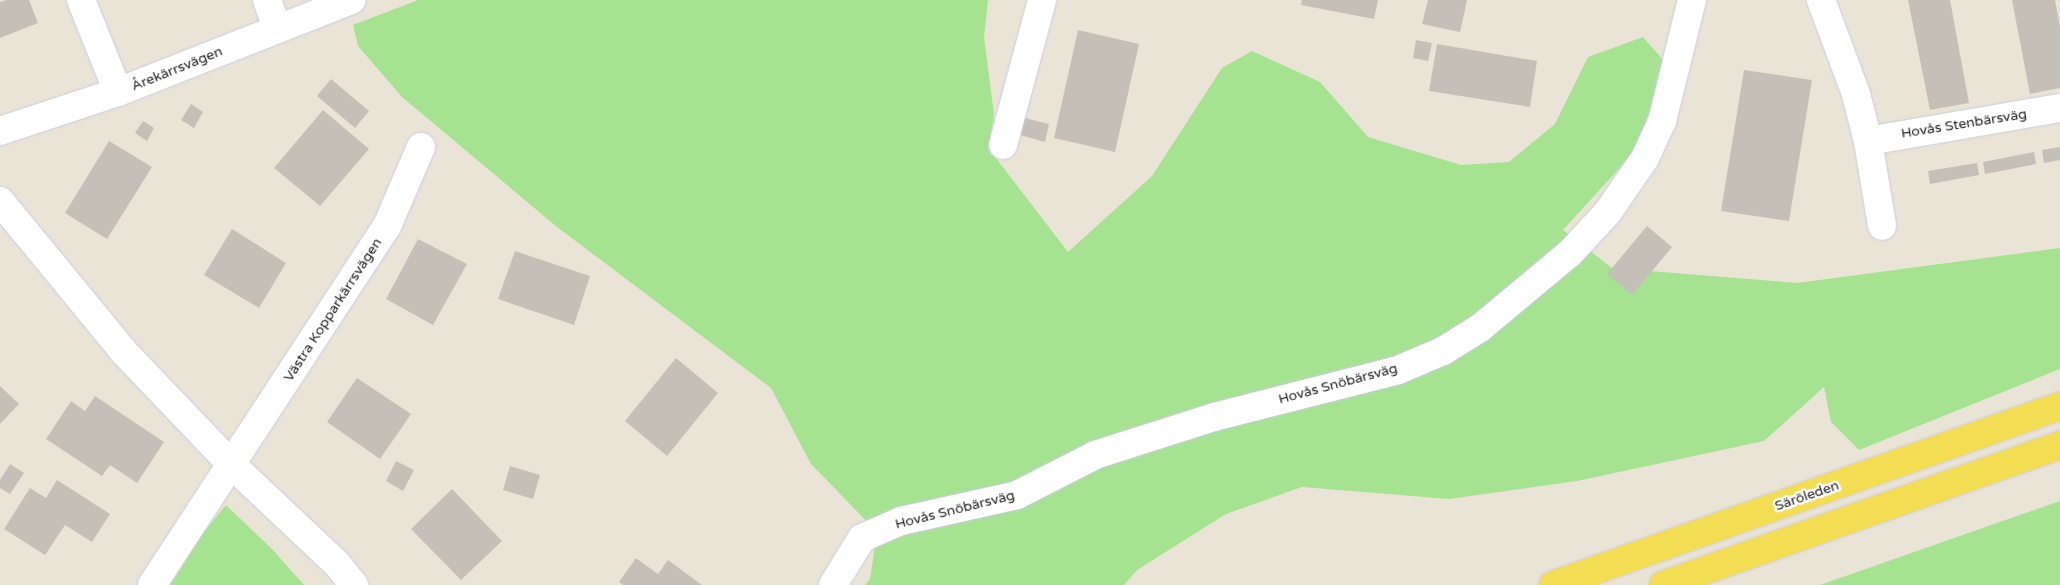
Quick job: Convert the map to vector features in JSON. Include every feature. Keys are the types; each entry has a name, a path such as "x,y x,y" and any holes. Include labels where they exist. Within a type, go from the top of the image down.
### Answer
{"main road":[{"name":"Säröleden","path":"1553,585 2060,406"},
{"path":"1664,585 2060,445"}],"street":[{"path":"82,0 118,92"},
{"path":"267,0 278,28"},
{"name":"Årekärrsvägen","path":"0,131 118,92 351,0"},
{"path":"1002,144 1042,0"},
{"name":"Hovås Snöbärsväg","path":"833,585 862,538 902,521 1017,495 1095,455 1214,417 1398,370 1443,351 1480,328 1570,253 1608,212 1645,158 1662,121 1692,0"},
{"path":"1820,0 1856,94 1868,141 1882,226"},
{"name":"Hovås Stenbärsväg","path":"1868,141 2060,108"},
{"name":"Västra Kopparkärrsvägen","path":"152,585 388,226 421,148"},
{"path":"0,201 123,351 232,465 337,564 354,585"}],"green space":[{"path":"418,0 988,0 984,37 994,114 989,149 1068,252 1152,176 1222,68 1252,51 1320,82 1368,137 1461,165 1509,162 1555,124 1588,57 1643,37 1664,61 1657,104 1636,150 1563,230 1612,268 1797,283 2060,248 2060,369 1859,450 1831,422 1824,387 1764,441 1577,481 1449,499 1302,487 1226,514 1137,570 1124,585 865,585 870,579 877,532 811,464 771,388 557,227 402,97 358,46 353,25"},
{"path":"2060,501 2060,585 1820,585"},
{"path":"226,505 272,549 304,585 170,585 203,533"}],"building":[{"path":"6,0 29,0 38,23 0,38 0,2"},
{"path":"1302,0 1378,0 1374,19 1301,5"},
{"path":"1428,0 1467,0 1460,32 1422,24"},
{"path":"1908,0 1950,0 1969,103 1930,110"},
{"path":"2012,0 2055,0 2060,27 2060,88 2030,94"},
{"path":"1078,30 1139,44 1115,152 1054,138"},
{"path":"1416,40 1432,43 1428,61 1413,58"},
{"path":"1437,44 1537,61 1530,107 1429,91"},
{"path":"1744,70 1812,80 1789,221 1721,211"},
{"path":"331,79 369,111 355,128 317,96"},
{"path":"191,104 203,112 194,128 181,120"},
{"path":"323,110 369,149 320,206 274,168"},
{"path":"1021,117 1049,124 1045,142 1017,134"},
{"path":"143,121 154,128 147,141 135,133"},
{"path":"109,141 152,167 107,239 65,213"},
{"path":"2060,147 2060,160 2044,163 2042,150"},
{"path":"2034,152 2036,164 1985,174 1983,162"},
{"path":"1977,163 1979,175 1930,184 1928,171"},
{"path":"1647,226 1672,247 1632,295 1607,274"},
{"path":"232,229 286,263 259,308 204,275"},
{"path":"418,239 467,264 433,325 386,299"},
{"path":"515,251 590,276 574,325 498,299"},
{"path":"676,358 718,393 667,456 625,421"},
{"path":"357,378 411,414 380,459 327,422"},
{"path":"0,386 19,404 0,424"},
{"path":"95,396 164,442 137,483 110,465 102,476 46,439 71,401 85,411"},
{"path":"396,461 414,470 403,491 386,481"},
{"path":"10,464 24,473 10,494 0,488 0,480"},
{"path":"510,466 540,475 533,499 503,490"},
{"path":"57,480 110,514 92,542 65,525 45,555 4,529 30,488 46,498"},
{"path":"452,489 502,541 461,580 411,529"},
{"path":"636,558 658,574 668,560 702,585 623,585 619,582"}]}
